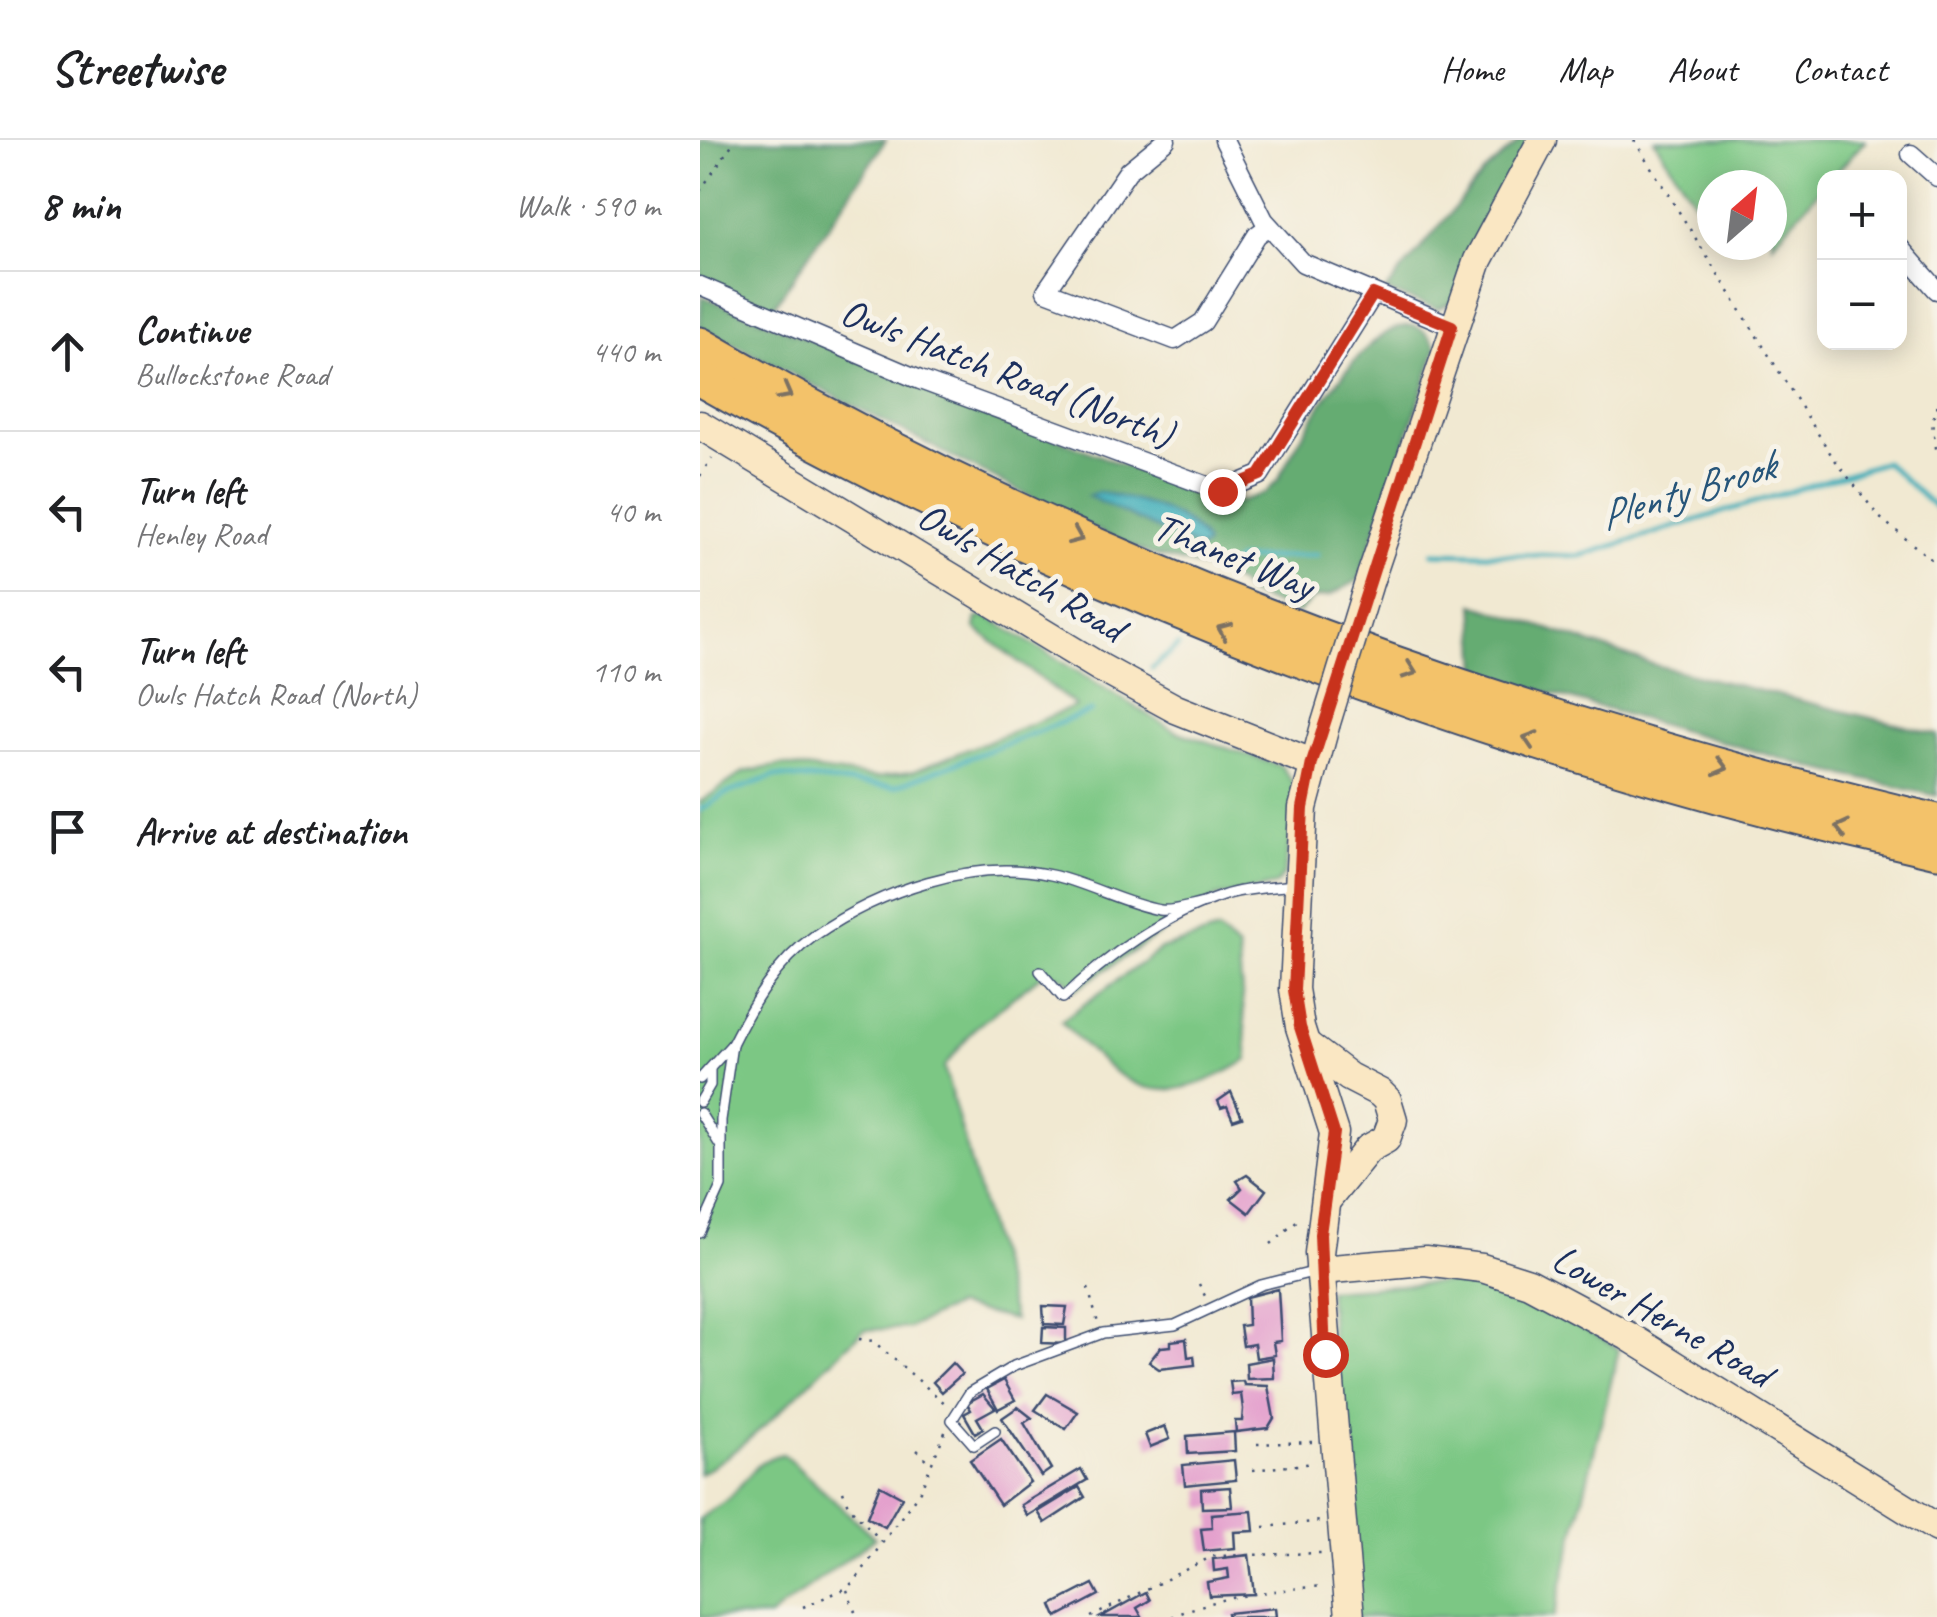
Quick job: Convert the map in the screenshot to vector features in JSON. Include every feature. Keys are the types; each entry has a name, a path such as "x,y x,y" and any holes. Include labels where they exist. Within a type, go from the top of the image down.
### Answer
{"highway":[{"name":"Thanet Way","path":"700,345 865,436 1055,528 1280,622 1458,688 1658,750 1937,822"},
{"name":"Thanet Way","path":"700,378 852,460 1042,553 1271,649 1450,714 1651,778 1937,850"}],"street":[{"path":"1166,140 1128,172 1046,291 1175,340 1203,322 1257,235 1268,227"},
{"path":"1224,140 1268,227 1303,263 1452,326"},
{"path":"1368,1149 1348,1147 1332,1123 1306,1044 1294,990 1303,808 1312,763 1452,326 1508,197 1542,140"},
{"path":"1911,154 1937,177"},
{"path":"1904,260 1935,282"},
{"name":"Owls Hatch Road (North)","path":"700,286 920,380 1202,488 1222,491 1260,475 1373,294"},
{"name":"Owls Hatch Road","path":"700,426 1101,668 1176,709 1312,763"},
{"path":"1306,1044 1387,1100 1393,1120 1386,1139 1368,1149 1324,1212"},
{"path":"1350,1617 1320,1270 1334,1103 1350,1089 1370,1088"},
{"name":"Lower Herne Road","path":"1320,1270 1426,1261 1482,1268 1529,1284 1628,1336 1937,1528"}],"lane":[{"path":"700,1079 732,1044 778,971 812,937 866,907 929,882 991,869 1048,874 1162,910 1205,903"},
{"path":"1040,971 1063,998 1105,961 1205,903 1234,892 1298,884"},
{"path":"700,1233 718,1202 724,1092 732,1044"},
{"path":"700,1102 710,1085 710,1070"},
{"path":"700,1114 722,1148"},
{"path":"996,1431 974,1445 954,1416 984,1382 1103,1333 1175,1325 1243,1292 1320,1270"}],"path":[{"path":"700,191 735,140"},
{"path":"1634,140 1839,465 1879,517 1937,564"},
{"path":"1937,404 1932,423 1937,454"},
{"path":"1272,1244 1300,1217 1324,1212"},
{"path":"1088,1288 1103,1333"},
{"path":"804,1606 847,1588 883,1543 920,1491 954,1416 872,1341 859,1340"},
{"path":"1257,1444 1334,1451"},
{"path":"917,1450 932,1464"},
{"path":"1254,1470 1334,1451"},
{"path":"843,1491 848,1505 883,1543"},
{"path":"1264,1527 1323,1521"},
{"path":"1091,1617 1213,1556 1344,1550"},
{"path":"1172,1617 1194,1606 1252,1598 1267,1590 1346,1584"},
{"path":"847,1588 857,1617"}],"green space":[{"path":"700,140 886,140 765,320 700,278"},
{"path":"1521,140 1539,140 1456,301 1437,309 1385,291 1484,173"},
{"path":"1654,140 1865,140 1838,170 1817,170 1817,193 1787,227 1787,170 1697,170 1697,204"},
{"path":"702,296 1225,506 1265,493 1278,480 1324,401 1372,343 1396,328 1418,328 1437,348 1359,580 1329,596 1313,598 1298,613 1247,594 1238,583 1213,570 1149,554 1087,526 700,327"},
{"path":"1474,604 1655,665 1937,734 1937,796 1818,769 1478,673"},
{"path":"988,617 1175,731 1281,766 1293,783 1294,816 1284,874 1276,885 1215,898 1074,990 1065,978 1045,972 976,1027 944,1067 1014,1320 955,1306 908,1328 864,1330 745,1443 700,1474 700,802 744,772 782,765 877,778 914,771 1076,706 975,628 977,618"},
{"path":"1218,931 1238,949 1248,1060 1190,1086 1167,1090 1146,1087 1106,1065 1061,1021 1161,949"},
{"path":"1449,1282 1495,1291 1537,1306 1619,1349 1554,1617 1352,1617 1328,1290"},
{"path":"783,1454 875,1538 769,1617 700,1617 700,1519 730,1498 760,1464"}],"water":[{"path":"1099,492 1174,515 1206,544 1201,549 1195,547 1088,496"}],"building":[{"path":"1231,1092 1242,1117 1233,1120 1227,1106 1221,1108 1218,1101"},
{"path":"1247,1175 1266,1190 1249,1213 1231,1199 1242,1188 1237,1181"},
{"path":"1278,1289 1281,1341 1273,1342 1275,1355 1256,1358 1254,1344 1243,1346 1240,1326 1248,1325 1247,1297"},
{"path":"1043,1306 1067,1307 1064,1325 1044,1324"},
{"path":"1043,1327 1066,1328 1066,1344 1042,1343"},
{"path":"1186,1339 1188,1357 1194,1356 1195,1365 1159,1369 1149,1362 1161,1347"},
{"path":"1273,1358 1274,1378 1247,1379 1246,1363"},
{"path":"952,1363 962,1374 942,1392 933,1382"},
{"path":"1004,1380 1015,1400 998,1409 987,1389"},
{"path":"1243,1381 1244,1385 1268,1386 1274,1418 1268,1428 1236,1432 1235,1421 1242,1421 1243,1409 1241,1394 1232,1395 1230,1382"},
{"path":"983,1394 995,1408 977,1418 983,1428 975,1433 964,1414 971,1410 967,1403"},
{"path":"1047,1394 1078,1412 1066,1429 1035,1410"},
{"path":"1018,1407 1032,1418 1024,1423 1051,1469 1041,1476 1002,1418"},
{"path":"1165,1426 1170,1439 1150,1447 1145,1434"},
{"path":"1234,1432 1235,1451 1188,1454 1187,1436"},
{"path":"1001,1439 1030,1482 1000,1505 970,1460"},
{"path":"1234,1460 1236,1480 1185,1485 1183,1465"},
{"path":"1081,1469 1087,1480 1027,1516 1021,1505"},
{"path":"880,1485 902,1497 885,1527 867,1517"},
{"path":"1079,1487 1085,1497 1045,1523 1038,1512"},
{"path":"1230,1487 1232,1507 1202,1508 1201,1489"},
{"path":"1252,1511 1254,1531 1234,1532 1235,1548 1204,1551 1201,1529 1212,1528 1211,1514"},
{"path":"1249,1555 1254,1594 1209,1596 1207,1582 1229,1578 1228,1569 1214,1571 1213,1559"},
{"path":"1093,1584 1099,1595 1057,1617 1052,1605"},
{"path":"1146,1592 1150,1600 1137,1608 1142,1617 1101,1617"},
{"path":"1275,1608 1276,1617 1228,1617 1227,1613"}],"waterway":[{"name":"Plenty Brook","path":"1433,553 1580,556 1885,462 1937,509"},
{"name":"Plenty Brook","path":"1220,573 1237,560 1317,555"},
{"name":"Plenty Brook","path":"1152,668 1178,646"},
{"name":"Plenty Brook","path":"700,810 725,794 775,776 894,787 1091,711"}],"route":[{"path":"1222,491 1260,475 1312,386 1373,294 1452,326 1312,763 1303,808 1294,990 1300,1027 1334,1133 1320,1234 1325,1354"}]}
